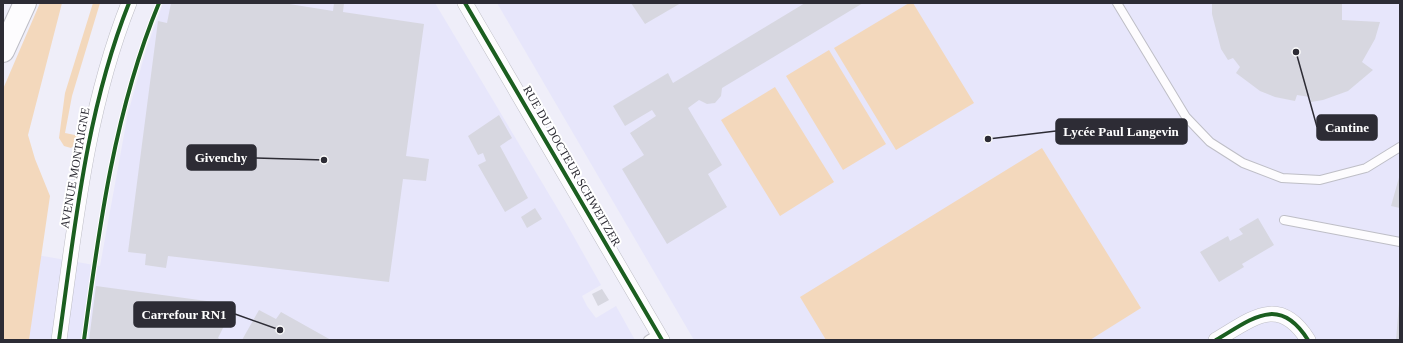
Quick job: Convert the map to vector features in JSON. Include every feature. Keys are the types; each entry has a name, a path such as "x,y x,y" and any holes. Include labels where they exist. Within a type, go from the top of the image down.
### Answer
{"main road":[{"path":"3,51 25,3"}],"street":[{"name":"AVENUE MONTAIGNE","path":"59,340 88,145 110,58 129,3"},
{"name":"RUE DU DOCTEUR SCHWEITZER","path":"465,3 656,338"},
{"path":"1216,340 1254,318 1271,314 1288,318 1295,322 1308,340"}],"lane":[{"path":"1117,3 1186,117 1210,142 1243,163 1282,178 1320,180 1366,168 1400,147"},
{"path":"1284,220 1400,242"}],"shaded area":[{"path":"40,3 62,3 28,135 35,159 50,196 29,340 3,340 3,89"},
{"path":"93,3 100,3 72,96 65,133 80,136 76,144 71,148 64,146 59,138 65,93"},
{"path":"163,3 435,3 565,221 601,285 582,296 587,306 596,318 616,306 635,340 3,340 3,249 100,266 128,113 146,50"},
{"path":"497,3 1400,3 1400,340 694,340"},
{"path":"909,3 913,3 974,103 896,150 834,48"},
{"path":"829,50 886,144 843,170 786,76"},
{"path":"775,87 834,182 780,216 721,120"},
{"path":"1042,148 1141,308 1090,340 826,340 800,297"}],"building":[{"path":"171,3 283,3 333,11 334,3 344,3 343,12 424,24 406,156 429,159 426,181 403,179 389,282 168,256 166,268 145,265 146,254 128,252 158,21 167,23"},
{"path":"631,3 681,3 645,24"},
{"path":"805,3 863,3 722,88 721,96 715,103 707,104 699,100 688,108 722,165 708,174 727,207 667,244 622,169 644,155 630,133 656,116 652,110 625,126 613,106 668,73 673,83"},
{"path":"1212,3 1342,3 1342,20 1380,22 1375,39 1362,62 1373,70 1348,91 1323,100 1311,102 1310,97 1297,95 1295,101 1275,97 1260,91 1236,73 1240,67 1233,58 1228,60 1221,49 1212,14"},
{"path":"499,115 512,138 500,146 528,198 505,212 478,165 486,161 483,153 478,155 468,136"},
{"path":"1400,174 1400,208 1391,206"},
{"path":"535,208 542,219 527,228 521,217"},
{"path":"1258,218 1274,245 1242,264 1244,267 1219,282 1200,252 1228,236 1230,241 1243,234 1239,229"},
{"path":"96,286 214,302 228,318 218,338 221,340 89,340"},
{"path":"602,289 609,300 598,306 592,294"},
{"path":"1399,304 1400,340 1396,340"},
{"path":"259,310 276,319 281,312 331,340 242,340"}],"cycle path":[{"path":"59,340 77,212 92,127 114,44 129,3"},
{"path":"84,340 103,212 120,126 131,84 159,3"},
{"path":"465,3 662,340"},
{"path":"1216,340 1253,319 1265,315 1276,314 1286,318 1297,326 1308,340"}],"place":[{"name":"Cantine","path":"1296,52"},
{"name":"Lycée Paul Langevin","path":"988,139"},
{"name":"Givenchy","path":"324,160"},
{"name":"Carrefour RN1","path":"280,330"}]}
